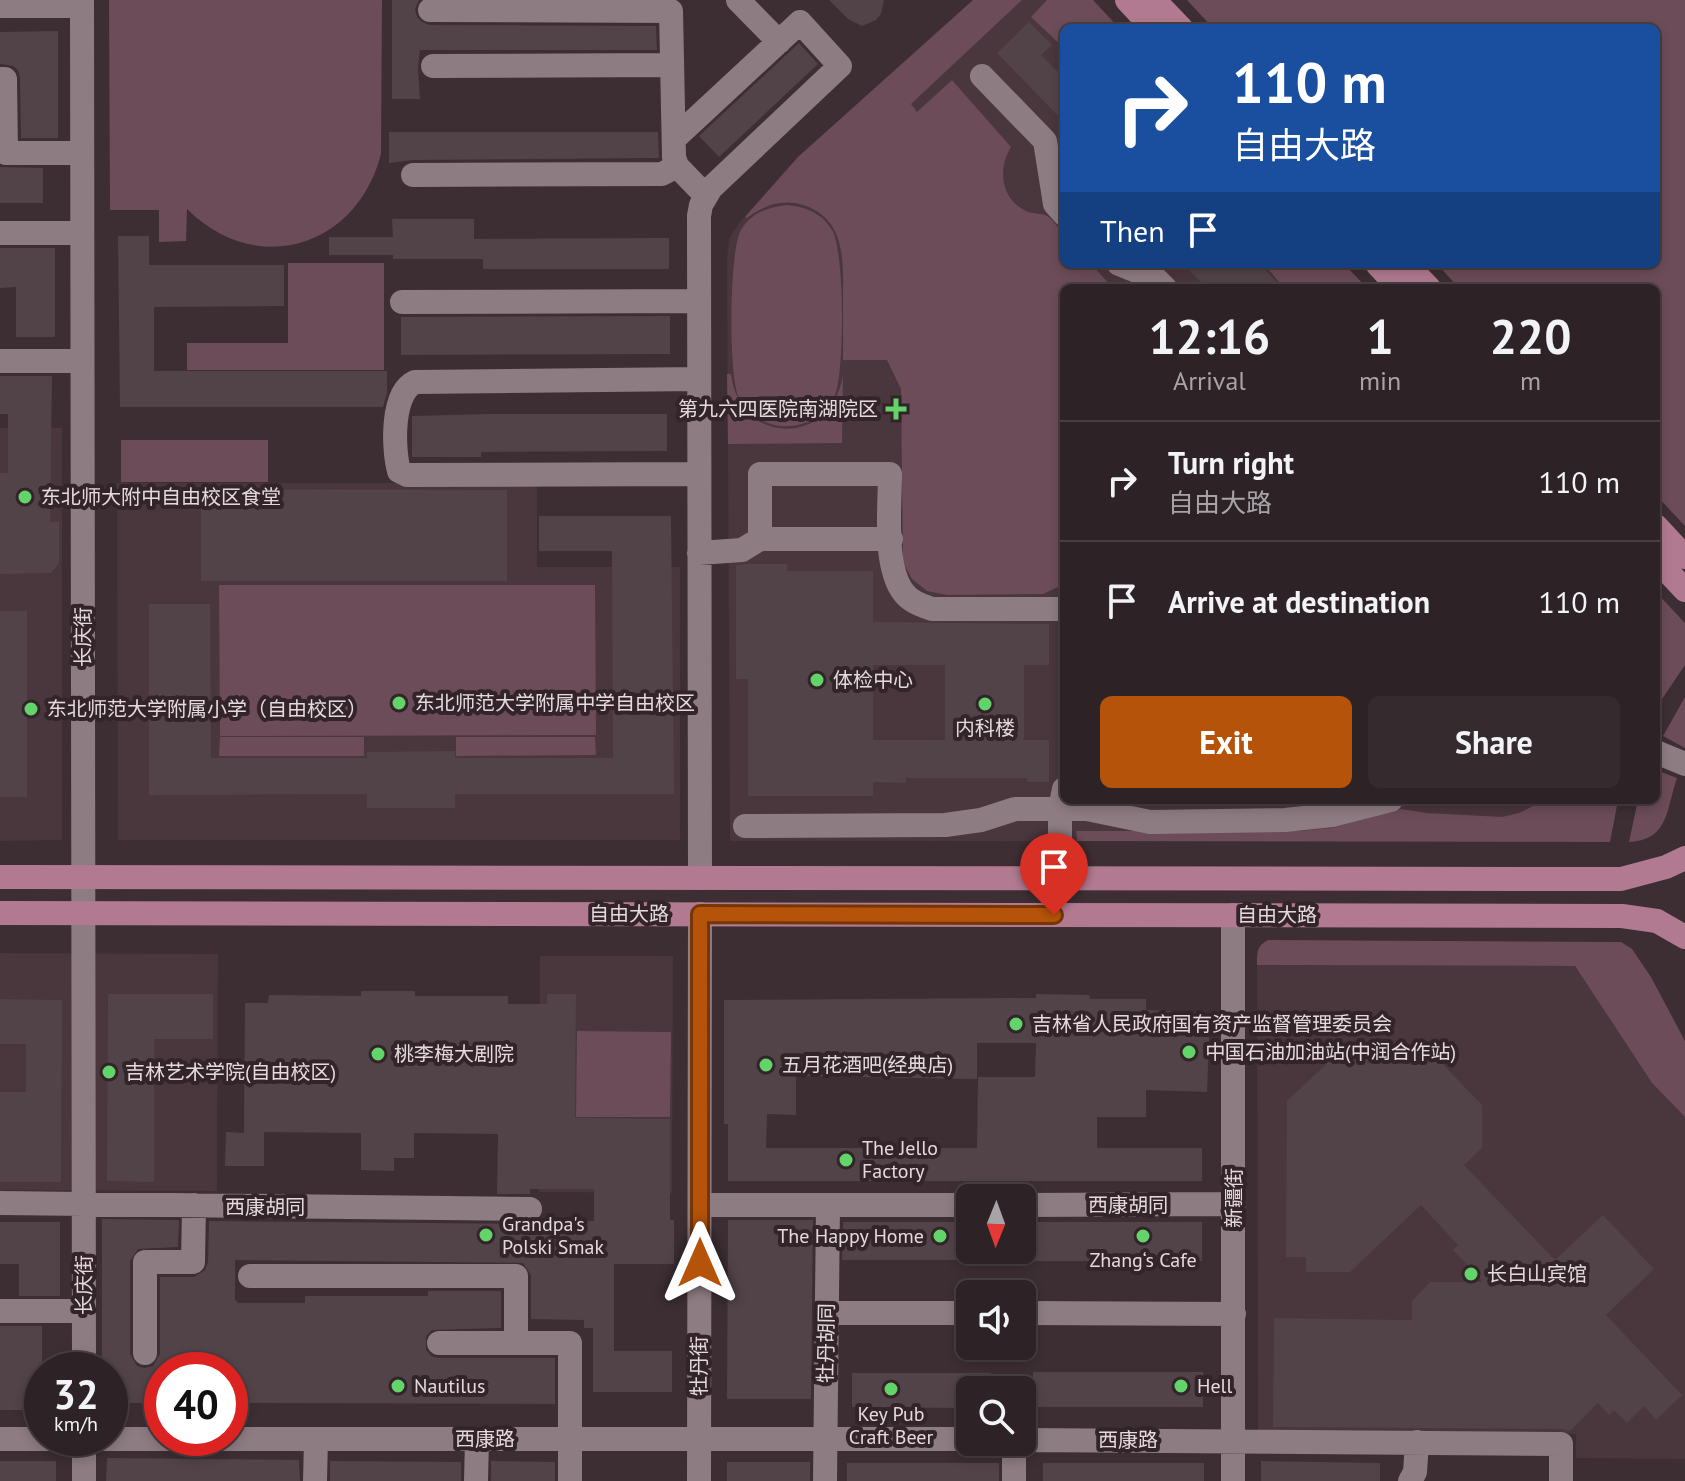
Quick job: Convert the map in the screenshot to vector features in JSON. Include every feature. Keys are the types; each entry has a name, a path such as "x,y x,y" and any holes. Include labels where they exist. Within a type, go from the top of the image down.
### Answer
{"main road":[{"path":"1127,0 1149,24"},
{"path":"1154,0 1177,24"},
{"path":"1381,268 1395,284"},
{"path":"1410,268 1425,284"},
{"path":"1660,530 1685,557"},
{"path":"1660,563 1685,590"},
{"name":"自由大路","path":"0,877 1621,879 1644,875 1685,858"},
{"name":"自由大路","path":"0,913 1622,916 1657,921 1685,937"}],"street":[{"path":"738,0 779,42"},
{"path":"0,6 82,3"},
{"name":"长庆街","path":"82,3 84,1352"},
{"path":"430,10 532,5 671,11 674,157 677,166 705,195"},
{"path":"674,139 800,22 840,66 705,195 699,216 700,878"},
{"path":"433,66 672,65"},
{"path":"982,76 1045,141 1055,204 1060,210"},
{"path":"0,79 5,79 3,143 6,153 82,153"},
{"path":"413,175 662,174 677,166"},
{"path":"0,233 82,233"},
{"path":"1129,268 1161,284"},
{"path":"402,302 699,301"},
{"path":"0,361 82,361"},
{"path":"699,379 415,382 409,385 396,420 397,462 399,471 407,475 699,474"},
{"path":"760,539 760,474 890,474 893,571 903,592 913,602 932,609 1060,609"},
{"path":"699,553 742,550 760,539 891,539"},
{"path":"1660,754 1685,764"},
{"path":"745,826 945,825 981,820 1060,799"},
{"path":"1060,878 1062,804"},
{"path":"1074,804 1150,822 1285,820 1333,815 1376,804"},
{"name":"牡丹街","path":"699,1481 700,914"},
{"name":"新疆街","path":"1233,915 1233,1481"},
{"name":"西康胡同","path":"0,1203 530,1209"},
{"name":"西康胡同","path":"1036,1205 1234,1204"},
{"path":"145,1352 145,1262 193,1262 194,1205"},
{"path":"700,1205 956,1205"},
{"name":"牡丹胡同","path":"825,1481 828,1205"},
{"path":"250,1276 516,1276 516,1343"},
{"path":"0,1311 84,1311"},
{"path":"827,1313 956,1313"},
{"path":"1036,1313 1234,1314"},
{"path":"439,1343 570,1343 570,1481"},
{"name":"西康路","path":"128,1438 956,1439"},
{"name":"西康路","path":"0,1439 24,1439"},
{"path":"315,1481 316,1439"},
{"path":"476,1481 477,1439"},
{"name":"西康路","path":"1036,1440 1561,1444 1561,1481"},
{"path":"1410,1481 1415,1472 1417,1442"},
{"path":"84,1456 84,1481"},
{"path":"1014,1456 1014,1481"}],"shaded area":[{"path":"109,0 382,0 381,154 369,186 350,212 327,231 301,243 272,247 243,243 214,230 187,209 186,241 159,242 159,210 110,210"},
{"name":"第九六四医院南湖院区","path":"973,0 1093,0 1115,24 1060,24 1060,268 1348,268 1363,284 1060,284 1060,804 1617,804 1610,842 730,841 727,259 729,239 739,223 798,157"},
{"path":"973,0 1022,0 911,104 917,112 952,80 1011,147 1003,175 1012,200 1028,212 1047,216 1060,230 1060,268 1095,268 1109,284 1060,284 1060,586 1043,594 947,595 927,591 912,579 903,562 901,389 887,360 843,360 843,270 840,244 835,232 829,221 819,213 798,204 775,204 745,217 798,157"},
{"path":"1047,0 1093,0 1115,24 1060,24 1060,44 1031,17"},
{"path":"1187,0 1685,0 1685,526 1660,499 1660,284 1455,284 1441,268 1660,268 1660,24 1209,24"},
{"path":"787,205 813,212 832,230 839,262 842,341 838,386 830,404 809,421 782,426 760,420 739,398 733,366 731,314 734,262 741,230 761,212"},
{"path":"288,263 384,263 384,370 187,370 187,343 288,343"},
{"path":"1267,268 1348,268 1363,284 1281,284"},
{"path":"727,374 731,374 738,398 751,415 768,425 787,429 806,425 823,415 836,398 843,374 842,443 728,444"},
{"name":"东北师范大学附属小学（自由校区）","path":"0,428 62,428 62,840 0,841"},
{"path":"121,440 268,440 268,482 121,482"},
{"name":"东北师范大学附属中学自由校区","path":"117,483 537,483 537,567 680,567 680,840 118,840"},
{"path":"219,585 595,585 596,735 220,736"},
{"path":"1660,596 1685,623 1685,665 1660,702"},
{"path":"1685,697 1685,748 1663,736"},
{"path":"220,737 364,737 364,756 219,756"},
{"path":"456,737 595,737 596,755 456,756"},
{"path":"1660,772 1677,778 1668,812 1659,829 1652,836 1629,842 1637,804 1660,804"},
{"path":"1538,804 1617,804 1610,842 1077,841 1076,831 1300,831 1331,828 1401,809 1502,817"},
{"path":"1268,940 1621,942 1632,949 1651,977 1685,1041 1685,1117 1652,1083 1575,966 1257,965 1258,950"},
{"name":"吉林艺术学院(自由校区)","path":"0,953 218,954 217,1191 0,1190"},
{"path":"540,956 673,956 672,1193 539,1192"},
{"name":"长白山宾馆","path":"1257,965 1575,966 1652,1083 1685,1117 1685,1459 1576,1458 1576,1434 1258,1430"},
{"path":"577,1031 671,1032 670,1117 576,1117"}],"building":[{"path":"392,0 419,0 415,9 417,17 430,25 656,26 657,50 420,50 420,99 392,99"},
{"path":"829,0 884,0 881,14 876,20 862,26 848,19"},
{"path":"1029,22 1052,45 1041,55 1060,74 1060,118 997,53"},
{"path":"58,31 58,138 21,138 20,78 13,66 0,64 0,32"},
{"path":"799,43 818,64 719,157 699,136"},
{"path":"389,132 658,132 659,158 413,160 389,163"},
{"path":"0,167 43,168 43,203 0,203"},
{"path":"392,219 474,219 474,239 669,238 669,269 483,269 483,259 329,255 329,237 393,237"},
{"path":"118,236 149,236 149,265 284,265 284,306 154,307 154,371 387,371 387,393 383,407 120,407"},
{"path":"0,248 55,248 55,337 16,337 16,287 0,288"},
{"path":"1188,268 1264,268 1278,284 1202,284"},
{"path":"670,316 670,354 401,355 401,317"},
{"name":"东北师大附中自由校区食堂","path":"0,376 52,376 50,522 59,522 59,563 51,573 0,574 0,473 8,473 8,414 0,414"},
{"path":"667,414 667,451 481,452 481,457 412,457 412,416"},
{"path":"201,489 507,490 507,581 201,581"},
{"path":"539,516 671,516 674,794 455,794 455,808 367,808 367,794 149,795 149,604 210,604 211,758 367,758 367,752 455,751 455,758 613,758 612,551 539,551"},
{"path":"787,564 787,571 873,571 873,622 1049,624 1049,665 1024,665 1024,740 1049,740 1049,782 1027,782 1027,778 906,778 906,783 873,782 873,796 748,796 748,679 736,679 736,565","holes":["873,665 945,665 945,740 873,740"]},
{"path":"0,611 27,611 27,797 0,797"},
{"path":"361,991 415,991 415,996 508,996 508,1004 547,1004 547,994 576,994 575,1118 670,1119 670,1220 674,1220 674,1264 614,1264 614,1351 672,1351 672,1392 593,1392 593,1328 584,1328 584,1320 531,1319 531,1275 523,1263 235,1260 235,1300 238,1303 305,1303 305,1296 428,1296 428,1291 501,1291 501,1328 432,1330 426,1336 426,1350 431,1356 439,1358 555,1358 555,1404 248,1403 248,1352 160,1352 160,1277 194,1277 205,1270 209,1221 530,1224 539,1221 594,1221 594,1189 530,1189 530,1194 497,1194 498,1134 414,1133 414,1158 394,1158 394,1171 361,1170 361,1133 264,1132 264,1166 225,1166 226,1132 244,1133 245,1003 268,1003 269,995 361,996"},
{"path":"108,994 213,994 213,1039 154,1039 154,1182 107,1181"},
{"path":"1036,994 1089,995 1090,999 1146,999 1146,1010 1210,1013 1207,1092 1146,1090 1146,1117 1097,1117 1097,1148 1202,1148 1202,1181 728,1181 728,1124 724,1124 724,1000 1036,998","holes":["977,1043 1036,1043 1035,1077 978,1077 977,1148 766,1148 767,1114 796,1115 796,1076 977,1079"]},
{"path":"0,999 62,1000 61,1182 0,1182 0,1092 26,1092 26,1044 0,1044"},
{"path":"1337,1054 1434,1055 1482,1105 1482,1148 1464,1165 1555,1260 1603,1215 1654,1269 1606,1315 1682,1395 1656,1420 1644,1406 1627,1423 1614,1410 1609,1415 1598,1403 1570,1431 1273,1427 1274,1318 1412,1320 1412,1301 1430,1282 1483,1282 1453,1250 1458,1245 1421,1205 1350,1272 1306,1272 1306,1257 1286,1257 1287,1101"},
{"path":"102,1219 179,1220 178,1247 138,1249 130,1261 130,1354 137,1366 144,1368 144,1403 128,1403 128,1352 102,1352"},
{"path":"728,1220 813,1220 811,1399 727,1399"},
{"path":"0,1222 60,1222 60,1296 19,1296 19,1264 0,1264"},
{"path":"843,1222 956,1222 956,1260 842,1260"},
{"path":"1036,1222 1202,1222 1202,1261 1036,1261"},
{"path":"0,1326 42,1326 42,1352 24,1352 24,1410 0,1410"},
{"path":"1033,1372 1203,1372 1203,1407 1036,1407 1036,1376"},
{"path":"852,1373 991,1373 991,1376 956,1376 956,1408 852,1407"},
{"path":"107,1458 299,1460 300,1481 106,1481"},
{"path":"0,1461 56,1461 56,1481 0,1481"},
{"path":"330,1461 461,1462 461,1481 330,1481"},
{"path":"491,1461 555,1462 555,1481 491,1481"},
{"path":"1261,1461 1380,1463 1380,1481 1261,1481"},
{"path":"727,1462 810,1462 810,1481 727,1481"},
{"path":"847,1463 999,1463 999,1481 847,1481"},
{"path":"1043,1463 1204,1463 1204,1481 1043,1481"}],"place":[{"name":"第九六四医院南湖院区","path":"896,409"},
{"name":"东北师大附中自由校区食堂","path":"25,497"},
{"name":"体检中心","path":"817,680"},
{"name":"东北师范大学附属中学自由校区","path":"399,703"},
{"name":"内科楼","path":"985,704"},
{"name":"东北师范大学附属小学（自由校区）","path":"31,709"},
{"name":"吉林省人民政府国有资产监督管理委员会","path":"1016,1024"},
{"name":"中国石油加油站(中润合作站)","path":"1189,1052"},
{"name":"桃李梅大剧院","path":"378,1054"},
{"name":"五月花酒吧(经典店)","path":"766,1065"},
{"name":"吉林艺术学院(自由校区)","path":"109,1072"},
{"name":"The Jello Factory","path":"846,1160"},
{"name":"Grandpa's Polski Smak","path":"486,1235"},
{"name":"The Happy Home","path":"940,1236"},
{"name":"Zhang‘s Cafe","path":"1143,1236"},
{"name":"长白山宾馆","path":"1471,1274"},
{"name":"Nautilus","path":"398,1386"},
{"name":"Hell","path":"1181,1386"},
{"name":"Key Pub Craft Beer","path":"891,1389"}],"route":[{"path":"700,1263 700,914 1054,915"}]}
